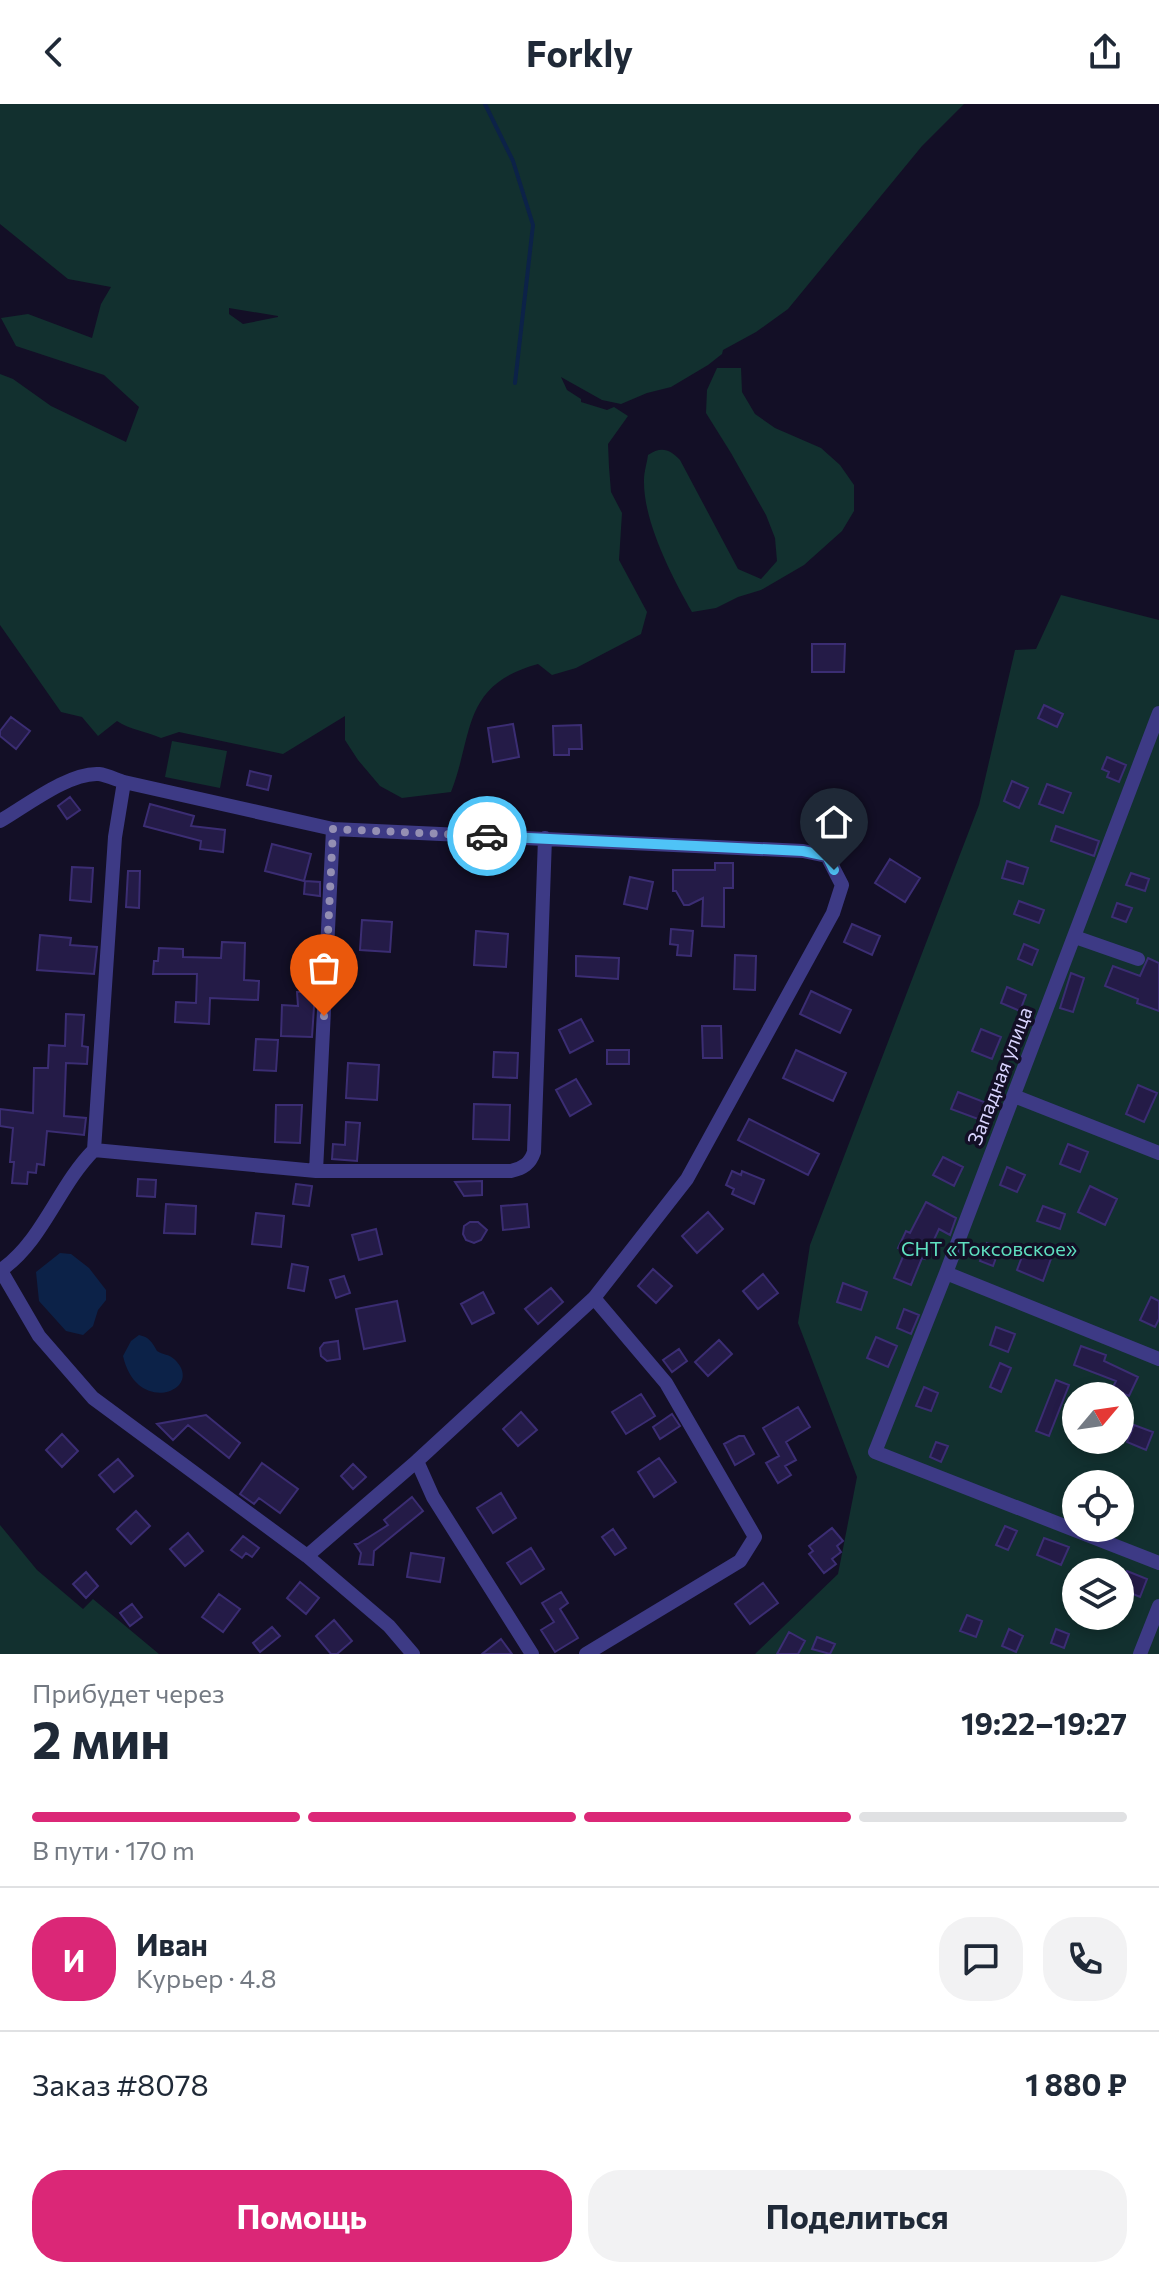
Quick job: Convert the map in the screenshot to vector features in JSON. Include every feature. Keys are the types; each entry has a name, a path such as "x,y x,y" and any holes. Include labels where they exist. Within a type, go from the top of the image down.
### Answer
{"street":[{"name":"Западная улица","path":"1159,713 875,1452 1159,1563"},
{"path":"0,821 67,782 100,774 333,829 803,851 827,856 842,885 833,913 687,1179 594,1298 417,1461 307,1556"},
{"path":"124,782 115,837 94,1150 79,1165 24,1253 0,1270 39,1336 93,1398 307,1556 389,1626 413,1654"},
{"path":"316,1171 333,829"},
{"path":"94,1150 316,1171 511,1171 521,1168 530,1161 534,1152 545,838"},
{"path":"1075,937 1138,959"},
{"path":"1014,1096 1159,1153"},
{"path":"946,1273 1159,1359"},
{"path":"586,1654 740,1561 755,1537 666,1383 594,1298"},
{"path":"417,1461 433,1497 532,1654"},
{"path":"1140,1654 1159,1606"}],"green space":[{"path":"0,104 964,104 922,146 788,309 723,350 708,365 671,387 621,404 602,400 561,377 567,390 581,402 607,410 614,407 628,416 608,444 611,492 622,513 619,560 647,612 641,634 576,668 552,675 538,664 513,673 495,685 474,714 451,792 402,798 380,786 345,740 345,716 283,754 179,732 161,738 117,721 98,736 82,717 61,712 0,625 0,374 13,379 51,406 126,442 139,407 104,375 16,346 1,318 28,314 92,338 101,304 111,287 68,279 0,224","holes":["229,308 278,316 243,324 229,314"]},
{"path":"717,368 741,368 742,392 755,414 775,428 821,448 840,465 854,485 854,511 842,531 804,565 761,590 716,608 692,612 668,566 648,513 644,477 648,455 653,452 665,450 680,460 738,569 761,579 777,561 775,538 766,515 706,413 707,390"},
{"name":"СНТ «Токсовское»","path":"1061,595 1159,620 1159,1654 755,1654 838,1574 857,1477 798,1323 810,1245 979,805 1015,650 1036,649"},
{"path":"172,741 227,751 220,788 165,777"},
{"path":"0,1525 37,1570 83,1609 93,1599 159,1654 0,1654"}],"water":[{"path":"60,1253 71,1254 89,1268 106,1290 106,1300 98,1310 93,1326 83,1335 66,1331 39,1301 36,1272"},
{"path":"139,1335 150,1340 157,1351 172,1357 182,1370 182,1380 176,1388 154,1392 142,1387 131,1375 123,1356 131,1341"}],"building":[{"path":"812,644 845,644 844,672 812,672"},
{"path":"1044,705 1063,714 1057,727 1038,718"},
{"path":"11,717 30,731 16,749 0,736 0,731"},
{"path":"513,724 519,757 493,762 488,728"},
{"path":"581,725 582,749 569,749 569,755 554,755 553,726"},
{"path":"1107,757 1126,765 1119,782 1107,777 1109,772 1102,769"},
{"path":"250,771 271,776 268,790 247,785"},
{"path":"1012,781 1028,788 1019,808 1004,801"},
{"path":"1047,784 1071,793 1063,813 1039,804"},
{"path":"70,797 80,810 67,819 58,806"},
{"path":"150,804 194,816 191,826 225,830 223,852 200,849 201,841 144,826"},
{"path":"1056,826 1099,841 1094,856 1051,841"},
{"path":"272,844 311,854 304,881 265,871"},
{"path":"890,859 920,878 905,902 875,883"},
{"path":"1007,861 1028,868 1023,884 1002,878"},
{"path":"715,863 733,863 733,888 724,888 724,927 702,926 703,898 684,905 673,891 673,870 715,870"},
{"path":"72,867 93,868 91,902 70,900"},
{"path":"128,871 140,871 139,908 126,907"},
{"path":"1131,873 1149,879 1145,891 1126,885"},
{"path":"630,877 653,882 647,909 624,904"},
{"path":"305,881 320,882 320,896 304,894"},
{"path":"1019,901 1044,910 1039,923 1014,914"},
{"path":"1117,903 1132,908 1126,922 1112,917"},
{"path":"362,920 392,922 390,952 360,950"},
{"path":"852,924 880,936 872,955 844,942"},
{"path":"671,929 693,931 691,956 677,955 678,945 670,944"},
{"path":"476,931 508,934 506,967 474,965"},
{"path":"40,935 71,938 70,945 97,947 94,974 37,970"},
{"path":"222,942 245,943 244,980 259,981 258,1000 210,998 209,1024 175,1022 176,1002 196,1003 197,974 153,974 159,948 183,949 183,957 221,958"},
{"path":"1024,944 1038,950 1032,965 1018,959"},
{"path":"735,955 756,956 755,990 734,989"},
{"path":"576,956 619,958 618,979 576,976"},
{"path":"1148,958 1159,963 1159,1011 1105,986 1113,966 1140,976"},
{"path":"1071,973 1084,978 1073,1012 1060,1008"},
{"path":"1007,987 1026,995 1020,1011 1001,1003"},
{"path":"811,991 851,1010 840,1033 800,1014"},
{"path":"297,992 315,992 312,1037 281,1036 282,1005 298,1006"},
{"path":"66,1014 84,1015 82,1046 88,1047 87,1064 66,1063 64,1116 86,1118 84,1135 47,1131 44,1165 37,1164 36,1173 28,1172 27,1184 12,1183 13,1128 0,1126 0,1109 33,1113 34,1068 48,1068 49,1045 65,1046"},
{"path":"581,1019 593,1041 570,1053 559,1030"},
{"path":"702,1026 721,1026 722,1058 703,1058"},
{"path":"981,1029 1001,1037 992,1059 972,1051"},
{"path":"256,1039 278,1040 276,1071 254,1070"},
{"path":"607,1050 629,1050 629,1064 607,1064"},
{"path":"796,1050 846,1073 833,1101 783,1078"},
{"path":"494,1052 518,1053 517,1078 493,1077"},
{"path":"348,1063 379,1065 377,1100 346,1098"},
{"path":"576,1079 591,1104 570,1116 556,1090"},
{"path":"1138,1085 1157,1093 1144,1122 1126,1114"},
{"path":"958,1092 984,1102 978,1119 951,1109"},
{"path":"474,1104 510,1105 509,1140 473,1139"},
{"path":"276,1105 302,1105 300,1143 275,1142"},
{"path":"749,1119 819,1154 808,1175 738,1140"},
{"path":"346,1122 360,1123 357,1161 332,1159 333,1144 345,1145"},
{"path":"1068,1144 1088,1152 1080,1172 1060,1164"},
{"path":"943,1157 963,1167 954,1186 933,1175"},
{"path":"1007,1167 1025,1175 1017,1192 1000,1185"},
{"path":"732,1171 741,1175 742,1171 764,1180 754,1204 732,1194 734,1189 726,1185"},
{"path":"138,1179 156,1180 155,1197 137,1196"},
{"path":"482,1181 482,1195 464,1196 455,1182"},
{"path":"296,1184 312,1186 309,1206 293,1204"},
{"path":"1090,1186 1117,1199 1105,1225 1078,1212"},
{"path":"926,1202 956,1218 950,1235 939,1229 911,1285 894,1278 905,1252 898,1248 906,1231 910,1233"},
{"path":"166,1204 196,1206 195,1234 164,1233"},
{"path":"527,1204 529,1227 503,1230 501,1206"},
{"path":"1043,1206 1065,1214 1060,1229 1037,1221"},
{"path":"708,1212 723,1229 697,1253 682,1236"},
{"path":"256,1213 284,1216 281,1247 252,1244"},
{"path":"478,1222 487,1230 481,1240 474,1243 466,1240 463,1234 464,1226"},
{"path":"376,1229 382,1254 359,1260 352,1235"},
{"path":"987,1243 1000,1247 993,1266 980,1261"},
{"path":"1026,1246 1052,1256 1043,1281 1017,1270"},
{"path":"292,1264 308,1267 304,1291 288,1288"},
{"path":"653,1269 672,1286 656,1303 638,1286"},
{"path":"763,1274 778,1293 758,1309 743,1291"},
{"path":"344,1276 350,1293 336,1298 330,1280"},
{"path":"843,1283 867,1292 861,1310 837,1302"},
{"path":"551,1288 563,1302 538,1324 525,1309"},
{"path":"483,1292 494,1313 472,1324 461,1304"},
{"path":"1151,1297 1159,1301 1159,1319 1155,1327 1140,1320"},
{"path":"397,1301 405,1341 364,1349 356,1309"},
{"path":"904,1309 919,1315 911,1334 897,1328"},
{"path":"996,1327 1015,1334 1008,1352 990,1345"},
{"path":"876,1337 897,1346 888,1367 867,1358"},
{"path":"719,1340 732,1354 708,1376 695,1362"},
{"path":"338,1341 340,1359 327,1361 321,1356 320,1348 324,1343"},
{"path":"1081,1346 1106,1355 1104,1361 1138,1377 1134,1385 1134,1382 1116,1382 1074,1365"},
{"path":"679,1349 687,1361 672,1372 663,1360"},
{"path":"1000,1363 1011,1368 1001,1392 990,1387"},
{"path":"1056,1380 1062,1382 1062,1403 1049,1436 1036,1431"},
{"path":"924,1387 938,1393 931,1411 916,1406"},
{"path":"641,1394 655,1416 626,1434 612,1412"},
{"path":"798,1407 810,1427 786,1442 796,1460 785,1466 791,1475 778,1483 766,1463 779,1456 763,1428"},
{"path":"521,1412 537,1430 518,1446 503,1429"},
{"path":"672,1414 680,1426 660,1439 653,1427"},
{"path":"206,1415 240,1443 229,1458 188,1425 173,1440 157,1424"},
{"path":"1134,1425 1153,1432 1146,1450 1134,1445"},
{"path":"62,1434 78,1451 62,1467 46,1450"},
{"path":"744,1436 754,1454 735,1465 724,1444"},
{"path":"936,1442 948,1446 941,1462 930,1457"},
{"path":"659,1458 676,1482 654,1497 638,1472"},
{"path":"118,1459 133,1476 114,1492 99,1475"},
{"path":"262,1463 298,1489 280,1513 259,1498 254,1504 240,1494"},
{"path":"353,1464 366,1477 353,1489 341,1476"},
{"path":"501,1493 516,1518 493,1533 477,1508"},
{"path":"412,1497 423,1511 374,1551 373,1565 359,1564 361,1553 355,1544 388,1525 384,1520"},
{"path":"136,1511 150,1526 131,1544 117,1529"},
{"path":"1005,1526 1017,1531 1008,1550 996,1545"},
{"path":"832,1528 843,1541 837,1546 841,1552 832,1559 836,1564 824,1573 809,1554 813,1551 809,1546"},
{"path":"613,1529 626,1548 615,1555 602,1537"},
{"path":"188,1533 203,1551 185,1566 170,1549"},
{"path":"243,1536 259,1548 252,1557 246,1553 242,1558 231,1550"},
{"path":"1044,1538 1069,1547 1061,1565 1037,1555"},
{"path":"531,1548 544,1569 521,1584 507,1563"},
{"path":"411,1553 444,1558 440,1582 407,1577"},
{"path":"86,1572 98,1586 86,1598 73,1584"},
{"path":"1134,1574 1147,1579 1140,1597 1134,1594"},
{"path":"300,1582 319,1598 306,1614 287,1598"},
{"path":"763,1583 778,1603 750,1624 735,1604"},
{"path":"561,1592 568,1603 560,1609 578,1638 555,1652 541,1630 554,1622 542,1603"},
{"path":"219,1594 240,1609 223,1632 202,1617"},
{"path":"132,1604 142,1617 130,1626 120,1613"},
{"path":"967,1615 982,1621 976,1637 960,1631"},
{"path":"334,1620 352,1641 337,1654 331,1654 316,1636"},
{"path":"272,1627 280,1636 260,1652 253,1643"},
{"path":"1009,1629 1023,1636 1016,1652 1002,1646"},
{"path":"1056,1629 1069,1634 1064,1648 1051,1643"},
{"path":"789,1632 805,1641 798,1654 777,1654"},
{"path":"817,1637 835,1644 830,1654 812,1649"},
{"path":"501,1639 512,1654 482,1654"}],"waterway":[{"path":"485,104 513,161 533,225 515,383"}],"way so far":[{"path":"324,1016 333,829 487,836"}],"route":[{"path":"487,836 803,851 827,856 834,870"}]}
